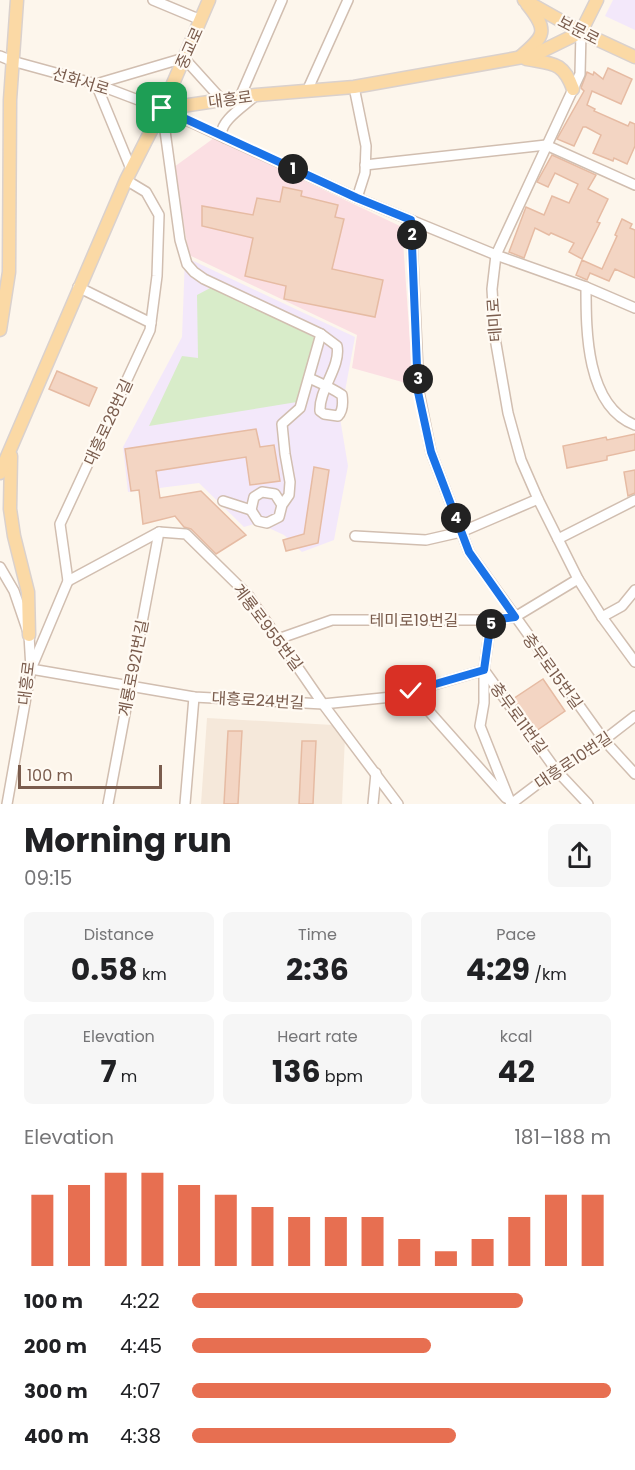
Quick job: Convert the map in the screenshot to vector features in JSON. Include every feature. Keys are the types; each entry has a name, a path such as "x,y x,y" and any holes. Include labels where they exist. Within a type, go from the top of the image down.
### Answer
{"main road":[{"path":"0,330 12,61 17,0"},
{"name":"중교로","path":"162,108 210,0"},
{"path":"519,58 537,43 542,26 524,0"},
{"name":"보문로","path":"524,0 581,32 635,57"},
{"path":"581,32 597,0"},
{"name":"대흥로","path":"162,108 256,95 354,87 519,58 534,55 581,32"},
{"path":"519,58 558,66 567,73 573,89"},
{"path":"0,473 78,287 128,175 162,108"},
{"path":"13,445 10,508 14,536 28,592 29,636"}],"street":[{"name":"중교로","path":"153,0 201,20"},
{"path":"240,98 282,0"},
{"path":"308,91 348,0"},
{"name":"테미로","path":"581,32 580,74 496,255 492,289 495,338 508,413 521,460 578,579 635,662"},
{"name":"선화서로","path":"0,56 96,84 162,108 357,198 496,255 586,287 635,308"},
{"path":"128,175 96,84 184,58 222,100"},
{"path":"354,87 366,146 365,173 357,198"},
{"path":"230,141 222,135 221,129 224,122 256,95"},
{"path":"162,108 180,240 187,264 194,273 204,279 321,334 337,346 338,352 326,386 309,378"},
{"path":"365,165 546,145 635,184"},
{"name":"대흥로28번길","path":"68,581 60,524 146,340 151,323 157,276 159,215 146,192 128,175"},
{"name":"충무로15번길","path":"411,220 418,392 431,452 469,552 604,740 635,774"},
{"path":"78,287 151,323"},
{"path":"586,287 586,324 598,384 604,398 621,418 635,425"},
{"path":"223,501 251,510 258,521 267,523 279,517 288,495 290,482 282,424 300,408 321,334"},
{"path":"251,510 254,497 266,491 278,496 282,505"},
{"path":"354,536 426,540 461,532 538,499"},
{"path":"558,539 635,500"},
{"path":"31,669 68,581 159,532"},
{"name":"계룡로955번길","path":"159,532 186,534 248,595 323,704 398,804"},
{"name":"계룡로921번길","path":"108,804 159,532"},
{"name":"대흥로","path":"0,567 14,591 29,636 31,669 7,804"},
{"name":"테미로19번길","path":"278,639 332,620 491,620 515,617 578,579"},
{"path":"0,580 14,591"},
{"path":"602,617 622,606 635,590"},
{"name":"충무로11번길","path":"491,620 484,670 556,770 588,804"},
{"name":"대흥로24번길","path":"31,669 194,697 323,704 392,698 484,670"},
{"path":"484,670 484,704 480,726 511,804"},
{"path":"411,691 511,804"},
{"path":"185,804 194,697"},
{"name":"대흥로10번길","path":"511,804 635,716"},
{"path":"373,804 376,773"}],"shaded area":[{"path":"613,0 635,0 635,30 605,16"},
{"path":"214,138 402,227 413,385 352,368 357,335 189,255 174,167"},
{"path":"185,257 355,337 340,418 348,466 334,540 302,552 284,535 258,523 244,527 199,483 128,492 123,447 182,337"},
{"path":"207,718 333,725 345,737 342,804 201,804"}],"green space":[{"path":"214,286 315,338 297,402 149,426 182,356 198,358 197,295"}],"building":[{"path":"608,68 632,79 621,104 592,91 587,105 595,109 594,111 628,126 630,122 635,124 635,146 627,164 593,153 601,135 586,127 583,127 574,146 557,139 584,91 581,88 587,72 593,75 594,72 603,79"},
{"path":"552,155 596,175 588,189 608,199 597,222 600,223 582,259 569,252 574,243 535,228 524,258 509,252 526,207 544,215 552,196 569,203 578,184 555,173 548,187 537,182"},
{"path":"283,187 302,191 301,196 338,205 335,217 344,219 332,269 383,280 375,317 284,299 286,286 245,276 253,238 202,226 202,206 253,215 257,198 280,202"},
{"path":"622,219 632,224 630,228 635,230 635,278 615,269 609,281 590,273 587,280 576,275 582,260 602,269"},
{"path":"57,371 97,388 89,406 49,389"},
{"path":"256,429 260,447 274,445 280,481 250,485 246,457 156,471 160,498 201,491 246,535 216,554 191,529 184,527 175,516 143,524 139,490 131,491 125,449"},
{"path":"635,434 635,450 607,456 607,460 567,468 563,446 606,437 607,440"},
{"path":"314,467 329,470 318,543 286,551 283,540 304,534"},
{"path":"635,470 635,493 628,496 624,472"},
{"path":"543,679 565,711 536,731 513,699"},
{"path":"228,731 242,731 238,804 224,804"},
{"path":"302,741 316,741 313,804 299,804"}],"route":[{"path":"162,108 230,141 411,220 418,392 431,452 469,552 515,617 491,620 484,670 411,691"}]}
